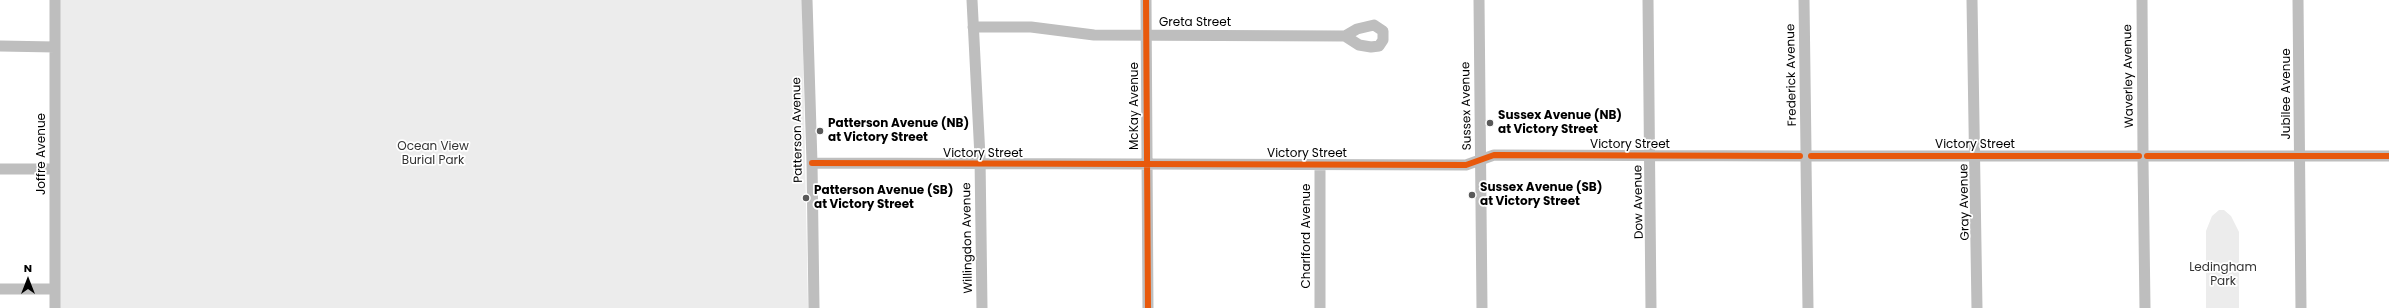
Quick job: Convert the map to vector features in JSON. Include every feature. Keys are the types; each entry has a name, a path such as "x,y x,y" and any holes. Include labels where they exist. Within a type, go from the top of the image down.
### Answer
{"street":[{"name":"Joffre Avenue","path":"55,0 55,308"},
{"name":"Patterson Avenue","path":"807,0 812,164 814,308"},
{"name":"Willingdon Avenue","path":"972,0 980,165 982,308"},
{"name":"McKay Avenue","path":"1146,0 1148,308"},
{"name":"Sussex Avenue","path":"1479,0 1482,308"},
{"name":"Dow Avenue","path":"1648,0 1651,308"},
{"name":"Frederick Avenue","path":"1804,0 1808,308"},
{"name":"Gray Avenue","path":"1972,0 1977,308"},
{"name":"Waverley Avenue","path":"2142,0 2145,308"},
{"name":"Jubilee Avenue","path":"2298,0 2301,308"},
{"name":"Greta Street","path":"973,27 1017,26 1084,35 1345,36"},
{"path":"0,46 55,47"},
{"name":"Victory Street","path":"812,164 1466,165 1494,155 1650,157 2389,156"},
{"name":"Charlford Avenue","path":"1320,165 1320,308"},
{"path":"0,169 54,169"},
{"path":"0,289 54,289"}],"green space":[{"name":"Ocean View Burial Park","path":"60,0 802,0 808,308 59,308"},
{"name":"Ledingham Park","path":"2219,210 2224,210 2231,216 2239,232 2239,308 2206,308 2206,231 2212,216"}],"cycle path":[{"path":"1146,0 1148,308"},
{"path":"812,163 1466,165 1494,155 1800,156"},
{"path":"1811,156 2139,156"},
{"path":"2147,156 2389,156"}],"place":[{"name":"Sussex Avenue (NB) at Victory Street","path":"1490,123"},
{"name":"Patterson Avenue (NB) at Victory Street","path":"820,131"},
{"name":"Sussex Avenue (SB) at Victory Street","path":"1472,195"},
{"name":"Patterson Avenue (SB) at Victory Street","path":"806,198"}]}
